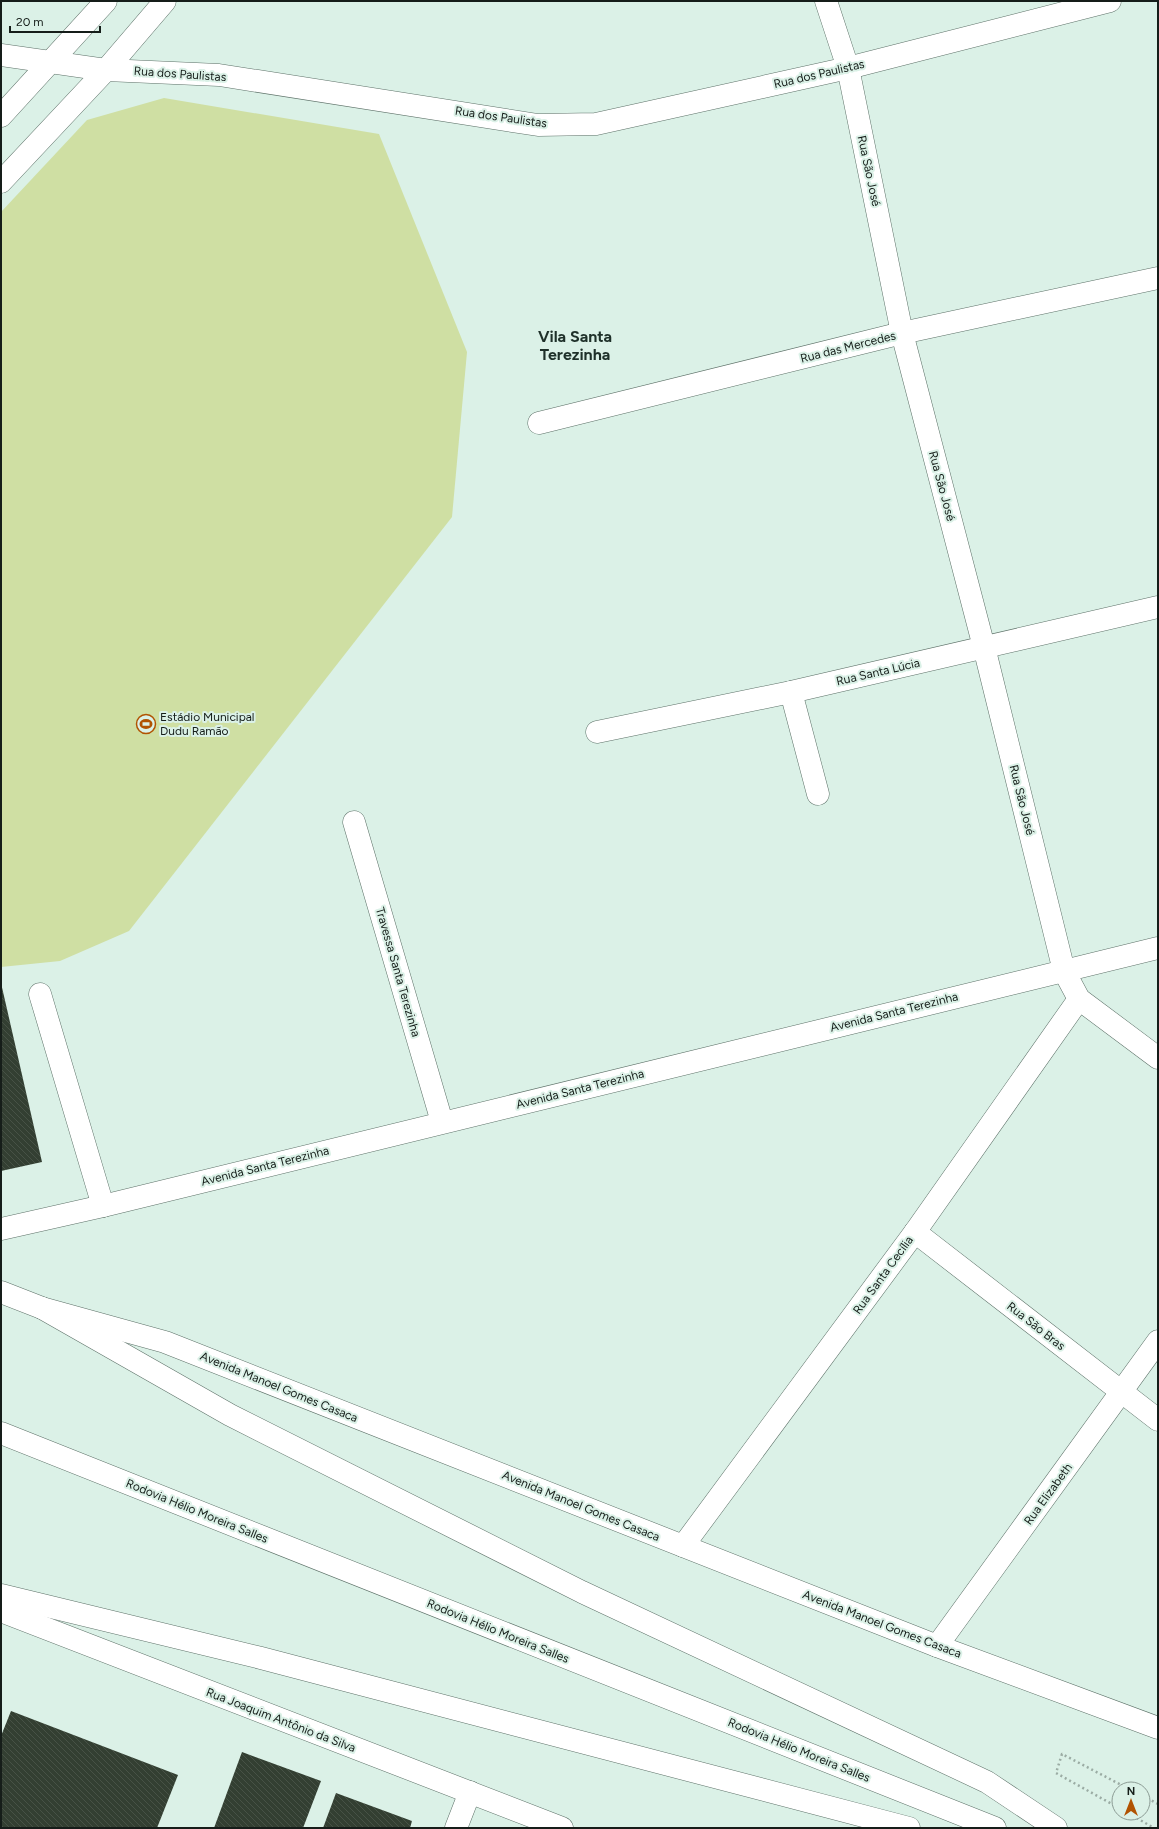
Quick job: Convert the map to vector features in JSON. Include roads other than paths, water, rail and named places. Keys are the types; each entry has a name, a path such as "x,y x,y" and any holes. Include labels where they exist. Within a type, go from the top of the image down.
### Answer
{"street":[{"path":"1,116 106,1"},
{"path":"1,182 106,70 165,1"},
{"name":"Rua São José","path":"826,1 848,68 902,333 984,647 1064,971 1079,999"},
{"name":"Rua dos Paulistas","path":"1,55 106,70 219,75 538,125 596,124 848,68 1110,1"},
{"name":"Rua das Mercedes","path":"539,423 902,333 1158,278"},
{"name":"Rua Santa Lúcia","path":"597,732 791,692 1158,607"},
{"path":"791,692 818,794"},
{"name":"Travessa Santa Terezinha","path":"354,822 442,1122"},
{"name":"Avenida Santa Terezinha","path":"1,1229 103,1206 1158,948"},
{"path":"40,994 103,1206"},
{"path":"1079,999 1158,1058"},
{"name":"Rua Santa Cecília","path":"683,1546 914,1232 1079,999"},
{"name":"Rua São Bras","path":"914,1232 1158,1420"},
{"name":"Avenida Manoel Gomes Casaca","path":"1,1292 42,1308 165,1342 937,1646 1158,1728"},
{"path":"42,1308 230,1416 582,1592 987,1782 1056,1828"},
{"name":"Rua Elizabeth","path":"937,1646 1158,1341"},
{"name":"Rodovia Hélio Moreira Salles","path":"1,1433 995,1828"},
{"path":"1,1595 261,1658 909,1828"},
{"name":"Rua Joaquim Antônio da Silva","path":"1,1611 562,1828"},
{"path":"456,1828 470,1792"}],"place":[{"name":"Estádio Municipal Dudu Ramão","path":"146,724"}],"district":[{"name":"Vila Santa Terezinha","path":"575,345"}]}
